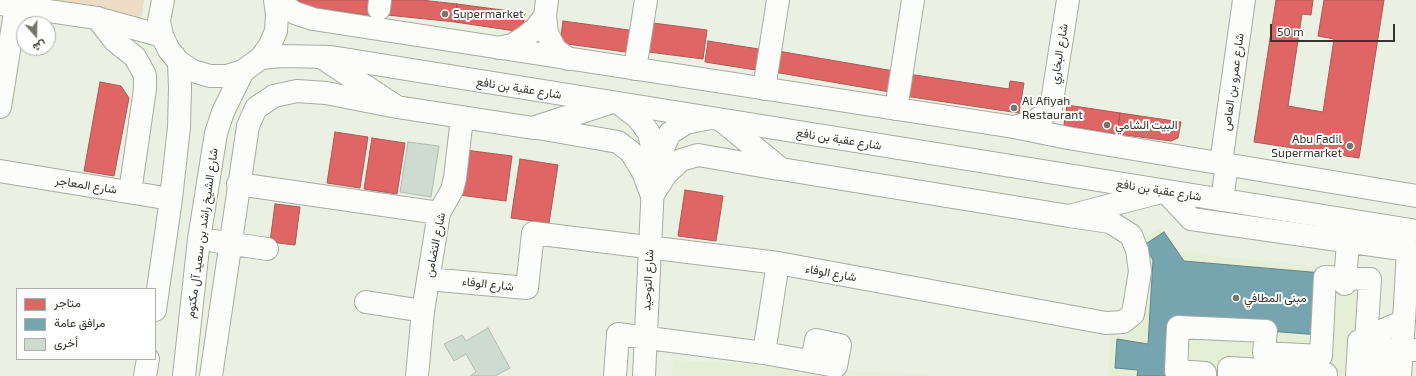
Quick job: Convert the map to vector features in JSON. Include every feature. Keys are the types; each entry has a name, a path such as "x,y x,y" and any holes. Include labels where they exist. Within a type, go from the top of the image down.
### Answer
{"street":[{"path":"162,0 159,22 162,36 169,50 178,62 193,71 210,76 227,76 243,71 261,58 270,46 276,31 278,15 275,0"},
{"path":"275,0 295,13 313,19 1014,127 1068,138 1416,196"},
{"path":"635,69 646,0"},
{"path":"764,89 778,0"},
{"path":"896,109 913,0"},
{"name":"شارع البخاري","path":"1051,108 1068,0"},
{"name":"شارع عمرو بن العاص","path":"1222,200 1224,164 1244,0"},
{"path":"0,107 8,5 97,18 162,36"},
{"path":"499,48 512,45 536,28 546,8"},
{"path":"546,8 547,33 555,49 568,59"},
{"path":"97,18 115,41 135,57 145,75 145,89 130,192"},
{"name":"شارع عقبة بن نافع","path":"261,58 281,56 321,56 1410,231"},
{"path":"321,56 397,107"},
{"path":"156,303 171,199 180,110 178,62"},
{"name":"شارع الشيخ راشد بن سعيد آل مكتوم","path":"184,376 199,239 216,133 228,100 243,71"},
{"path":"211,376 229,244 248,126 256,108 274,96 297,91 326,93 462,118 618,142 631,152 653,190"},
{"path":"533,128 615,103"},
{"name":"شارع التوحيد","path":"615,103 638,118 649,133 653,152 653,190 644,376"},
{"path":"1014,127 1035,121 1051,108 1068,138"},
{"name":"شارع التضامن","path":"417,376 423,311 439,213 452,190 455,178 462,118"},
{"path":"716,119 781,169"},
{"name":"شارع التوحيد","path":"653,190 660,155 670,133 686,123 716,119"},
{"name":"شارع الوفاء","path":"428,279 527,288 533,233 778,263 1106,323 1123,322 1133,314 1140,271 1137,250 1131,235 1110,222 698,155 681,160 666,174 653,190"},
{"name":"شارع المعاجر","path":"0,171 171,199"},
{"path":"238,184 439,213"},
{"path":"1069,216 1165,191 1191,220 1348,240 1408,250 1404,321 1409,349 1400,376"},
{"path":"199,239 267,250"},
{"path":"1345,281 1348,240"},
{"path":"764,353 778,263"},
{"path":"1205,376 1205,373 1176,371 1178,327 1266,332 1264,353 1320,356 1325,277 1362,286 1357,376"},
{"path":"1212,376 1212,366 1183,365 1185,334 1258,338 1257,360 1327,364 1332,284 1345,281 1370,279 1364,376"},
{"path":"366,302 423,311"},
{"path":"1379,376 1382,331 1404,321"},
{"path":"615,376 618,334 646,339 764,353 812,361"},
{"path":"145,376 148,360"},
{"path":"1229,376 1230,368 1326,374 1326,376"},
{"path":"1236,376 1245,376"}],"shaded area":[{"path":"43,0 144,0 141,22 117,12"},
{"path":"1161,227 1178,252 1376,273 1369,376 1108,376 1110,335 1123,337 1134,245"},
{"path":"673,360 934,376 672,376"}],"building: متاجر":[{"path":"298,0 376,0 374,16 302,6"},
{"path":"389,0 421,0 457,4 455,22 387,15"},
{"path":"1276,0 1313,0 1311,15 1302,14 1288,106 1323,112 1334,39 1318,36 1324,0 1384,0 1359,158 1254,142"},
{"path":"457,4 525,13 522,32 455,22"},
{"path":"563,21 636,31 633,53 560,43"},
{"path":"653,23 707,30 703,59 649,52"},
{"path":"708,41 765,50 762,71 705,62"},
{"path":"778,51 894,71 890,92 774,72"},
{"path":"908,74 1009,89 1010,81 1024,83 1019,113 905,96"},
{"path":"100,82 121,86 129,98 114,176 84,171"},
{"path":"1067,105 1120,113 1117,134 1064,125"},
{"path":"1120,113 1181,122 1178,138 1171,141 1117,134"},
{"path":"335,132 368,137 360,188 327,183"},
{"path":"372,138 405,143 397,194 364,189"},
{"path":"465,150 512,156 506,201 459,195"},
{"path":"520,159 558,165 549,223 511,218"},
{"path":"685,190 723,196 716,241 678,236"},
{"path":"275,204 300,207 295,245 270,242"}],"building: مرافق عامة":[{"name":"مبنى المطافي","path":"1164,232 1184,261 1322,273 1320,335 1176,324 1172,373 1200,376 1137,376 1138,370 1115,368 1117,339 1148,344 1153,260 1144,245"}],"building: أخرى":[{"path":"408,142 439,146 431,197 400,192"},
{"path":"488,328 510,368 495,376 470,376 476,372 466,354 454,361 444,344 462,335 466,341"}],"place":[{"name":"Supermarket","path":"445,14"},
{"name":"Al Afiyah Restaurant","path":"1014,108"},
{"name":"البيت الشامي","path":"1107,125"},
{"name":"Abu Fadil Supermarket","path":"1350,146"},
{"name":"مبنى المطافي","path":"1236,298"}]}
